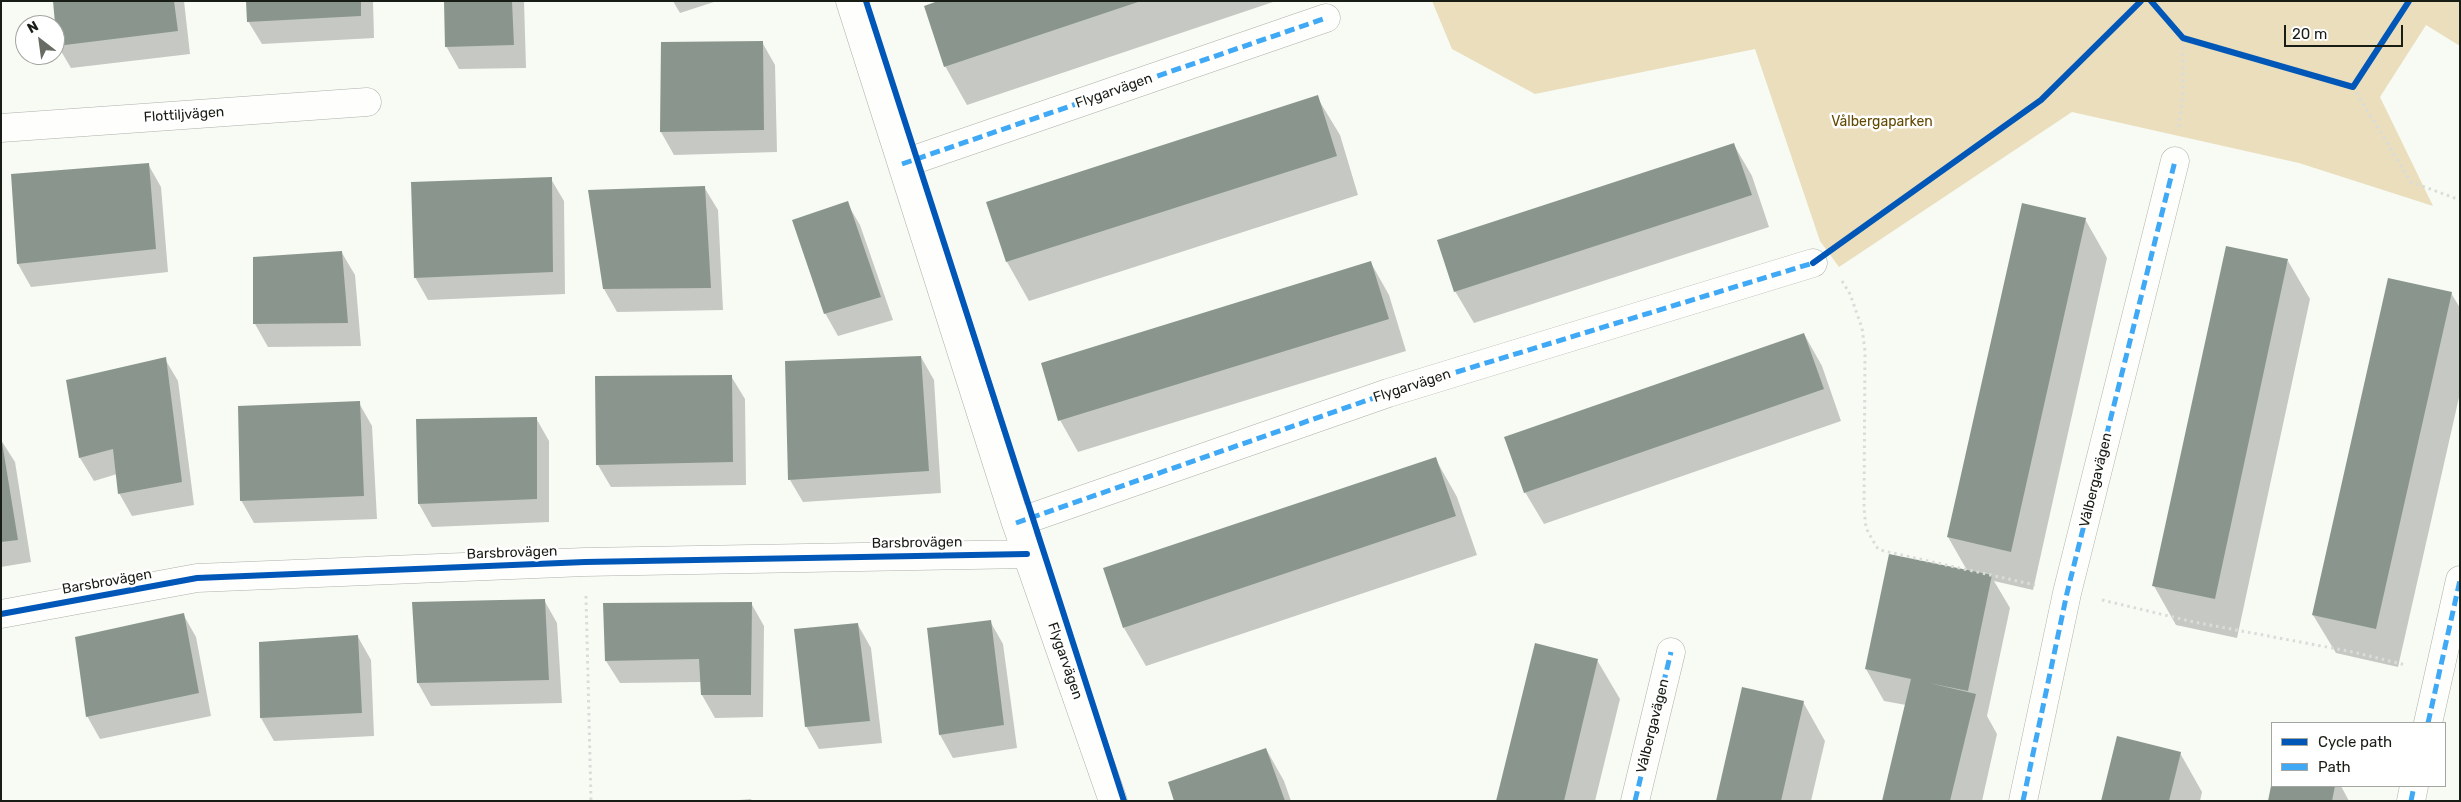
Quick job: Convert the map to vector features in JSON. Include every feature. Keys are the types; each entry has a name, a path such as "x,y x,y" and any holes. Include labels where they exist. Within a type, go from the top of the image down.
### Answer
{"street":[{"name":"Flygarvägen","path":"850,1 1016,523 1113,801"},
{"name":"Flygarvägen","path":"902,164 1326,18"},
{"name":"Flottiljvägen","path":"1,128 367,102"},
{"name":"Vålbergavägen","path":"2023,801 2068,592 2175,161"},
{"name":"Flygarvägen","path":"1016,523 1388,393 1813,263"},
{"name":"Barsbrovägen","path":"1,614 197,578 585,562 1027,554"},
{"path":"2428,722 2460,580"},
{"name":"Vålbergavägen","path":"1635,801 1671,652"},
{"path":"2411,801 2414,787"}],"path":[{"path":"2176,30 2183,38 2192,40"},
{"path":"2175,161 2184,95 2183,38"},
{"path":"2353,87 2358,80"},
{"path":"2343,84 2353,87 2411,182 2460,200"},
{"path":"585,562 591,801"}],"green space":[{"name":"Vålbergaparken","path":"1432,1 2460,1 2460,46 2426,25 2380,97 2433,206 2299,163 2072,112 1839,267 1820,241 1755,49 1535,94 1452,49"}],"building":[{"path":"53,1 174,1 178,31 65,45 65,15 54,15"},
{"path":"246,1 361,1 361,16 247,22"},
{"path":"444,1 512,1 514,45 445,47"},
{"path":"938,1 1138,2 944,67 924,6"},
{"path":"763,41 764,130 660,132 661,42"},
{"path":"1318,95 1337,156 1006,262 986,202"},
{"path":"1734,143 1752,195 1454,292 1437,240"},
{"path":"149,163 156,249 17,264 11,174"},
{"path":"552,177 553,272 414,278 411,182"},
{"path":"705,186 711,288 603,289 588,190"},
{"path":"848,201 881,297 824,314 792,220"},
{"path":"2022,203 2086,218 2011,552 1947,537"},
{"path":"2226,246 2288,259 2215,599 2152,586"},
{"path":"342,251 348,323 253,324 253,257"},
{"path":"1371,261 1389,319 1058,421 1041,363"},
{"path":"2388,278 2452,292 2376,629 2312,615"},
{"path":"1804,333 1824,389 1524,493 1504,437"},
{"path":"921,356 929,471 788,480 785,361"},
{"path":"166,357 182,482 118,494 113,449 79,458 66,380"},
{"path":"732,375 733,462 596,465 595,376"},
{"path":"360,401 364,496 240,501 238,406"},
{"path":"537,417 537,499 418,504 416,419"},
{"path":"1,436 18,540 1,542"},
{"path":"1436,457 1456,516 1123,628 1103,568"},
{"path":"1889,554 1992,575 1968,691 1929,683 1976,694 1950,801 1882,801 1911,679 1865,669"},
{"path":"545,599 549,680 417,683 412,602"},
{"path":"752,602 751,695 701,695 699,659 605,661 603,603"},
{"path":"184,613 199,693 86,717 75,637"},
{"path":"991,620 1004,725 939,735 927,628"},
{"path":"858,623 870,721 805,727 794,629"},
{"path":"358,635 362,713 260,718 259,642"},
{"path":"1535,643 1598,659 1564,801 1496,801"},
{"path":"1742,687 1804,701 1781,801 1716,801"},
{"path":"2117,736 2181,752 2169,801 2101,801"},
{"path":"1266,748 1285,801 1174,801 1168,782"},
{"path":"2271,786 2335,787 2332,801 2268,801"}],"marked path":[{"path":"902,164 1326,18"},
{"path":"2023,801 2067,593 2175,161"},
{"path":"1016,523 1388,393 1813,263"},
{"path":"2428,722 2460,580"},
{"path":"1635,801 1671,652"},
{"path":"2411,801 2414,787"}],"cycle path":[{"path":"866,1 1124,801"},
{"path":"1813,263 2041,100 2141,1"},
{"path":"2151,1 2183,38 2353,87 2409,1"},
{"path":"1,614 197,578 585,562 1027,554"}]}
